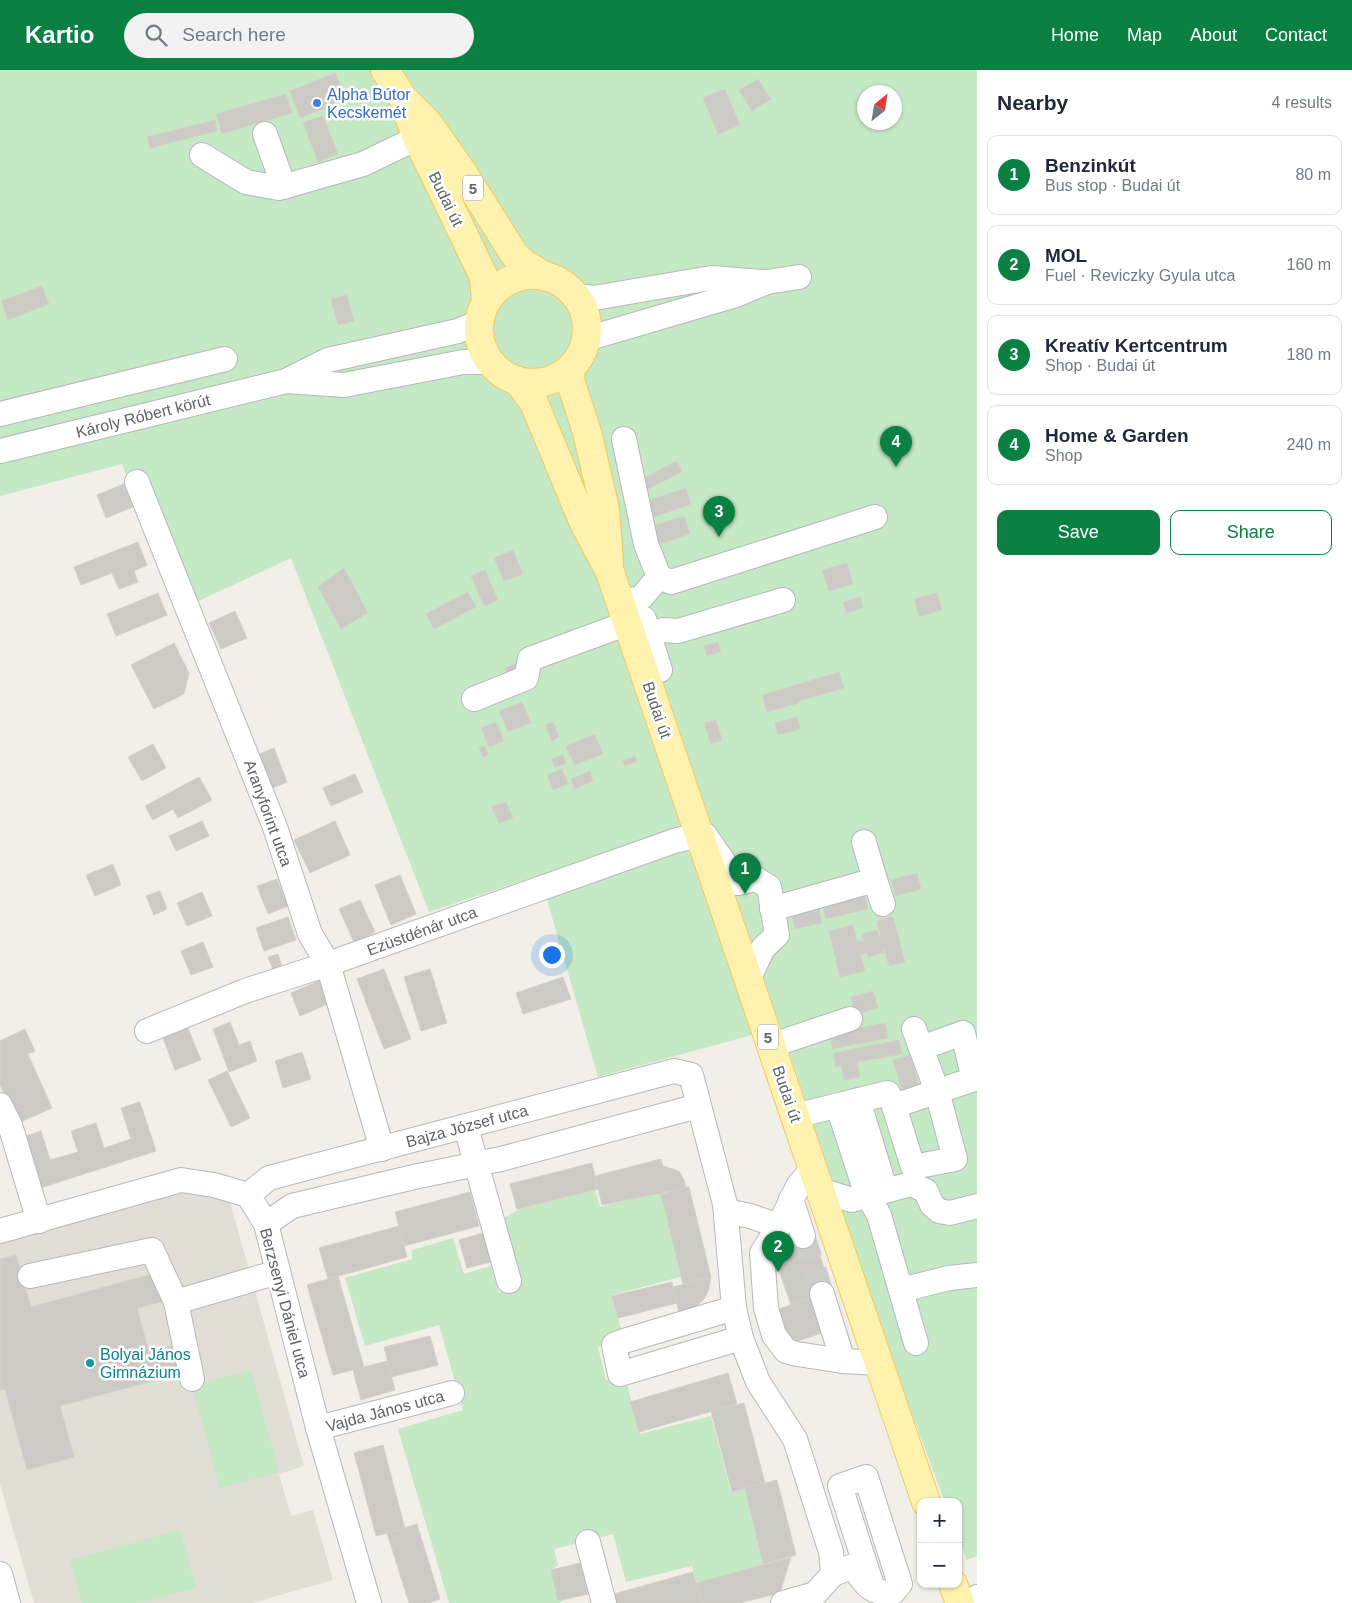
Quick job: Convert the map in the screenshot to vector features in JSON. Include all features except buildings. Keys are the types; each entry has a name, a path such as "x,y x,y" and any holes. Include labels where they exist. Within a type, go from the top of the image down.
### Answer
{"main road":[{"name":"Budai út","path":"385,70 402,98 417,138 484,277 483,311"},
{"name":"Budai út","path":"402,98 428,123 463,173 514,254 523,263 545,276"},
{"name":"5","path":"522,276 545,276 557,280 576,296 586,317 587,328 581,354 571,368 555,378 528,383 502,374 490,362 483,350 479,336 483,311 493,291 512,279 522,276"},
{"name":"Budai út","path":"571,368 570,380 587,432 605,509 610,572"},
{"name":"Budai út","path":"518,381 534,402 584,521 634,620 697,827 925,1498"},
{"path":"954,1588 960,1603"}],"street":[{"path":"265,134 284,187"},
{"path":"202,155 246,182 279,188 363,164 417,138"},
{"path":"576,296 594,298 711,278 767,282 798,277"},
{"path":"586,339 736,295 767,282"},
{"name":"Károly Róbert körút","path":"0,451 286,381 328,360 458,331 483,311"},
{"path":"0,414 225,359"},
{"name":"Károly Róbert körút","path":"286,381 344,385 463,362 490,362"},
{"path":"624,439 646,544 659,577 671,582 875,517"},
{"name":"Aranyforint utca","path":"137,482 275,827 310,934 328,964 382,1149"},
{"path":"474,698 526,678 530,659 634,620 659,577"},
{"path":"634,620 663,630 678,630 783,600"},
{"path":"634,620 660,670"},
{"path":"697,827 738,884 756,879 769,887 777,935 763,948 749,978"},
{"name":"Ezüstdénár utca","path":"147,1031 244,991 328,964 674,841 697,827"},
{"path":"864,842 883,904"},
{"path":"772,909 875,880"},
{"path":"770,1046 850,1019"},
{"path":"795,1116 888,1092 913,1167 956,1159 937,1091 918,1039 963,1033 974,1073 937,1091 894,1106"},
{"name":"Bajza József utca","path":"248,1195 269,1178 674,1071 691,1075 698,1106"},
{"path":"848,1103 866,1189 879,1215 916,1343"},
{"path":"0,1105 10,1125 38,1221"},
{"path":"266,1224 292,1206 414,1177 477,1165 698,1106 725,1204 734,1308 741,1338 758,1382 795,1439 831,1552 850,1566 865,1585 881,1594 893,1592 900,1584 866,1477 840,1486 849,1514 850,1566"},
{"path":"466,1126 509,1281"},
{"path":"879,1363 843,1361 797,1354 786,1351 774,1335 766,1308 762,1253 779,1226 798,1186 817,1179 866,1189 912,1184 926,1191 932,1205 939,1211 950,1213 977,1206"},
{"path":"0,1231 181,1180 214,1185 248,1195"},
{"path":"831,1226 866,1189"},
{"name":"Berzsenyi Dániel utca","path":"248,1195 266,1224 318,1428 368,1603"},
{"path":"792,1199 803,1236"},
{"path":"726,1211 750,1216 779,1226"},
{"path":"30,1276 152,1250 176,1302 192,1379"},
{"path":"176,1302 278,1272"},
{"path":"901,1290 949,1278 977,1275"},
{"path":"822,1294 843,1361"},
{"path":"734,1308 614,1345 620,1374 741,1338"},
{"name":"Vajda János utca","path":"318,1428 452,1393"},
{"path":"588,1542 604,1603"},
{"path":"783,1603 815,1594 850,1566 889,1548"},
{"path":"0,1574 8,1603"},
{"path":"975,1603 977,1597"}],"shaded area":[{"path":"182,1187 230,1202 304,1466 279,1474 291,1516 313,1510 333,1580 252,1603 34,1603 0,1484 0,1238"}],"green space":[{"path":"0,70 977,70 977,1556 967,1560 962,1547 962,1498 944,1498 890,1355 781,1027 598,1077 540,875 429,912 291,558 179,610 122,464 0,496"},
{"path":"595,1189 600,1207 662,1191 684,1276 612,1295 624,1341 598,1347 606,1380 625,1376 640,1434 711,1416 731,1492 747,1488 766,1565 697,1583 692,1566 626,1582 613,1534 554,1549 558,1565 551,1570 558,1601 562,1603 449,1603 398,1429 463,1410 439,1325 365,1346 345,1278 412,1259 412,1250 453,1238 464,1274 491,1266 499,1293 521,1280 504,1218 523,1207"},
{"path":"251,1370 279,1472 220,1488 192,1386"},
{"path":"180,1530 196,1588 141,1603 82,1603 70,1560"}],"tunnel":[{"path":"803,1236 822,1294"}],"place":[{"name":"Alpha Bútor Kecskemét","path":"317,103"},
{"name":"Home & Garden","path":"896,467"},
{"name":"Kreatív Kertcentrum","path":"719,537"},
{"name":"Benzinkút","path":"745,894"},
{"name":"MOL","path":"778,1272"},
{"name":"Bolyai János Gimnázium","path":"90,1363"}]}
